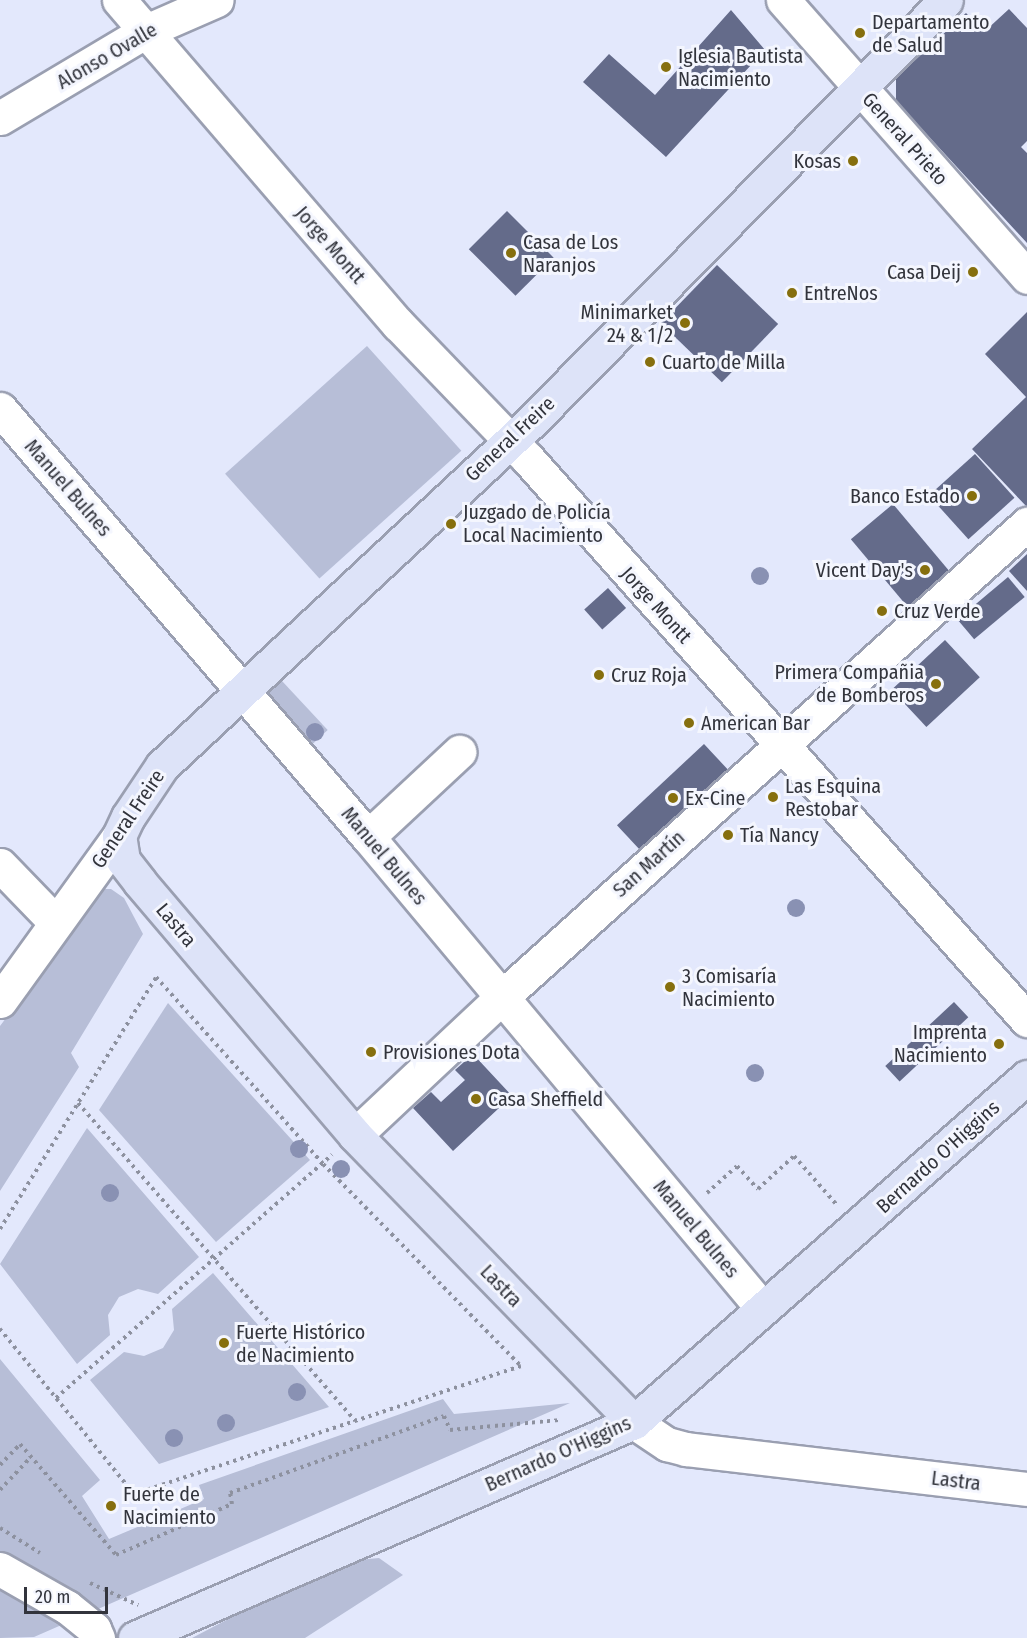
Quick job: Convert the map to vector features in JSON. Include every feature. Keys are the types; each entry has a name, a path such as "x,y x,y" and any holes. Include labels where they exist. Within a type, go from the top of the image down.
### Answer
{"main road":[{"name":"General Freire","path":"119,836 133,807 162,766 241,689 511,441 946,0"},
{"name":"Lastra","path":"119,836 123,860 140,882 355,1135 634,1422"},
{"name":"Bernardo O'Higgins","path":"135,1638 634,1422 858,1228 1027,1077"}],"street":[{"name":"Jorge Montt","path":"119,0 398,324 511,441 1027,1020"},
{"name":"Alonso Ovalle","path":"0,118 146,31 217,0"},
{"name":"General Prieto","path":"783,0 1027,277"},
{"name":"Manuel Bulnes","path":"0,409 368,837 763,1309"},
{"name":"San Martín","path":"355,1135 502,997 1027,524"},
{"path":"368,837 459,752"},
{"name":"General Freire","path":"0,1001 119,836"},
{"path":"0,865 55,922"},
{"name":"Lastra","path":"634,1422 667,1444 686,1449 1027,1489"},
{"path":"0,1569 67,1607 94,1629 98,1638"}],"path":[{"path":"0,1229 156,977 322,1164 521,1366 134,1494 0,1329"},
{"path":"78,1103 355,1421"},
{"path":"56,1398 355,1135"},
{"path":"684,1214 737,1166 758,1189 794,1156 858,1228"},
{"path":"0,1465 20,1444 116,1556 232,1504 230,1493 444,1416 450,1430 567,1419"},
{"path":"0,1490 31,1457"},
{"path":"0,1528 48,1559"},
{"path":"87,1582 174,1621"}],"shaded area":[{"path":"367,346 461,451 319,579 225,474"},
{"path":"282,681 328,730 310,746 264,697"},
{"path":"103,889 111,889 124,898 143,934 71,1053 79,1067 0,1191 0,1026"},
{"path":"168,1003 310,1160 216,1242 99,1110"},
{"path":"87,1128 199,1257 158,1294 138,1289 119,1297 108,1315 110,1335 77,1364 0,1264"},
{"path":"213,1273 329,1407 159,1464 90,1380 124,1352 144,1356 163,1348 174,1330 172,1309"},
{"path":"0,1359 100,1480 82,1496 109,1539 204,1499 199,1485 443,1399 454,1414 570,1403 34,1637 0,1638"},
{"path":"379,1558 403,1575 305,1638 192,1638 337,1562"}],"building":[{"path":"1009,9 1027,28 1027,141 1021,147 1027,153 1027,243 896,101 896,78 966,13 984,32"},
{"path":"731,10 765,50 666,157 583,82 609,54 655,95"},
{"name":"Casa de Los Naranjos","path":"507,211 554,258 515,296 469,249"},
{"path":"717,265 778,324 722,382 661,323"},
{"path":"1027,312 1027,507 972,449 1026,397 985,354"},
{"name":"Banco Estado","path":"975,454 1014,498 968,539 929,495"},
{"path":"893,504 953,576 911,611 851,539"},
{"path":"1027,554 1027,591 1009,571"},
{"path":"1008,577 1025,597 974,639 957,619"},
{"path":"608,588 626,608 602,629 584,609"},
{"name":"Primera Compañia de Bomberos","path":"945,640 980,677 926,727 892,690"},
{"name":"Ex-Cine","path":"704,744 731,773 644,854 617,825"},
{"path":"954,1002 968,1017 900,1081 885,1066"},
{"name":"Casa Sheffield","path":"473,1054 512,1096 453,1151 413,1108 431,1092 441,1102 465,1080 455,1070"}],"place":[{"name":"Departamento de Salud","path":"860,33"},
{"name":"Iglesia Bautista Nacimiento","path":"666,67"},
{"name":"Kosas","path":"853,161"},
{"name":"Casa de Los Naranjos","path":"511,253"},
{"name":"Casa Deij","path":"973,272"},
{"name":"EntreNos","path":"792,293"},
{"name":"Minimarket 24 & 1/2","path":"685,323"},
{"name":"Cuarto de Milla","path":"650,362"},
{"name":"Banco Estado","path":"972,496"},
{"name":"Juzgado de Policía Local Nacimiento","path":"451,524"},
{"name":"Vicent Day's","path":"925,570"},
{"name":"Cruz Verde","path":"882,611"},
{"name":"Cruz Roja","path":"599,675"},
{"name":"Primera Compañia de Bomberos","path":"936,684"},
{"name":"American Bar","path":"689,723"},
{"name":"Las Esquina Restobar","path":"773,797"},
{"name":"Ex-Cine","path":"673,798"},
{"name":"Tía Nancy","path":"728,835"},
{"name":"3 Comisaría Nacimiento","path":"670,987"},
{"name":"Imprenta Nacimiento","path":"999,1044"},
{"name":"Provisiones Dota","path":"371,1052"},
{"name":"Casa Sheffield","path":"476,1099"},
{"name":"Fuerte Histórico de Nacimiento","path":"224,1343"},
{"name":"Fuerte de Nacimiento","path":"111,1506"}]}
